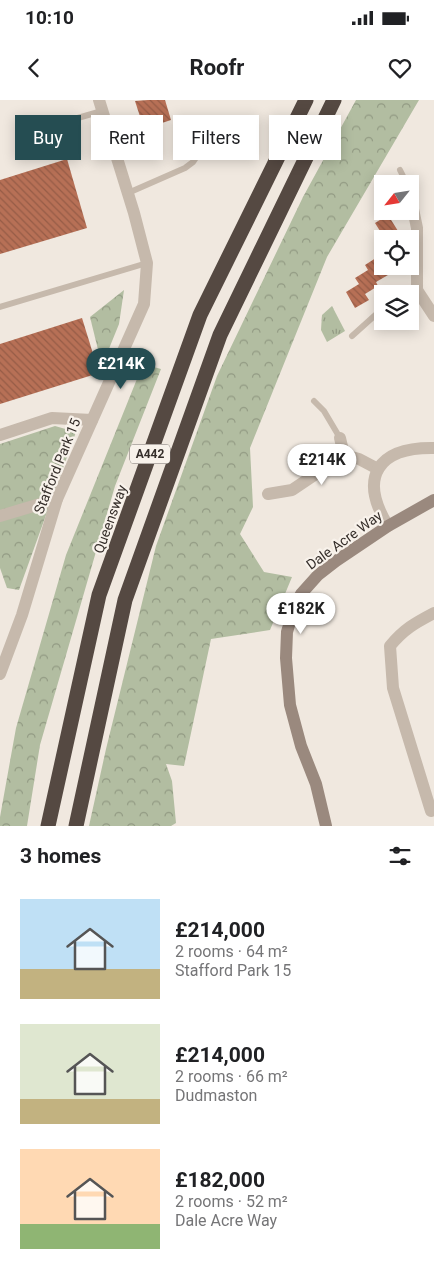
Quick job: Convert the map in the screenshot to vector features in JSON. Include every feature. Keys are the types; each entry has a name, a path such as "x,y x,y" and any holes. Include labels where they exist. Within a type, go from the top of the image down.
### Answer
{"highway":[{"name":"Queensway","path":"48,826 99,595 200,315 306,100"},
{"name":"A442","path":"76,826 125,600 220,335 334,100"}],"street":[{"name":"Stafford Park 15","path":"0,674 3,656 22,615 57,499 144,304 147,263 101,105"},
{"path":"416,220 418,228 417,285"},
{"path":"419,293 434,316"},
{"path":"0,435 52,418 92,420"},
{"path":"340,438 344,455"},
{"path":"388,526 378,509 375,494 375,479 378,469 383,461 396,455 412,450 434,448"},
{"path":"268,494 292,490 344,455 359,459 378,469"},
{"path":"0,516 57,499"},
{"name":"Dale Acre Way","path":"326,826 316,784 301,746 290,705 286,658 288,632 300,594 318,575 388,526 434,500"},
{"path":"431,811 429,782 393,688 390,646 400,633 434,613"}],"lane":[{"path":"75,115 101,105"},
{"path":"128,193 185,168 194,160"},
{"path":"400,170 402,175"},
{"path":"0,307 147,263"},
{"path":"352,336 374,316"},
{"path":"314,401 324,411 340,438"}],"green space":[{"path":"356,100 419,100 327,257 250,448 253,507 240,534 264,572 292,577 270,630 211,639 184,766 166,764 172,781 176,823 171,826 89,826 156,546 217,376 303,197 323,160 341,160 341,127"},
{"path":"124,290 119,324 102,366 90,317"},
{"path":"332,306 345,331 327,342 321,330 322,315"},
{"path":"143,364 161,369 115,486 40,745 27,826 0,826 16,728 66,555"},
{"path":"55,426 76,432 19,590 7,588 0,568 0,444"}],"building":[{"path":"165,100 171,120 163,123 163,115 140,115 135,101"},
{"path":"67,160 87,228 0,254 0,180"},
{"path":"380,220 391,220 397,230 379,230 375,223"},
{"path":"374,259 374,275 388,275 376,282 378,285 374,285 374,288 365,294 369,300 355,308 346,292 359,284 355,278 368,270 365,265"},
{"path":"82,318 99,373 0,404 0,344"}]}
